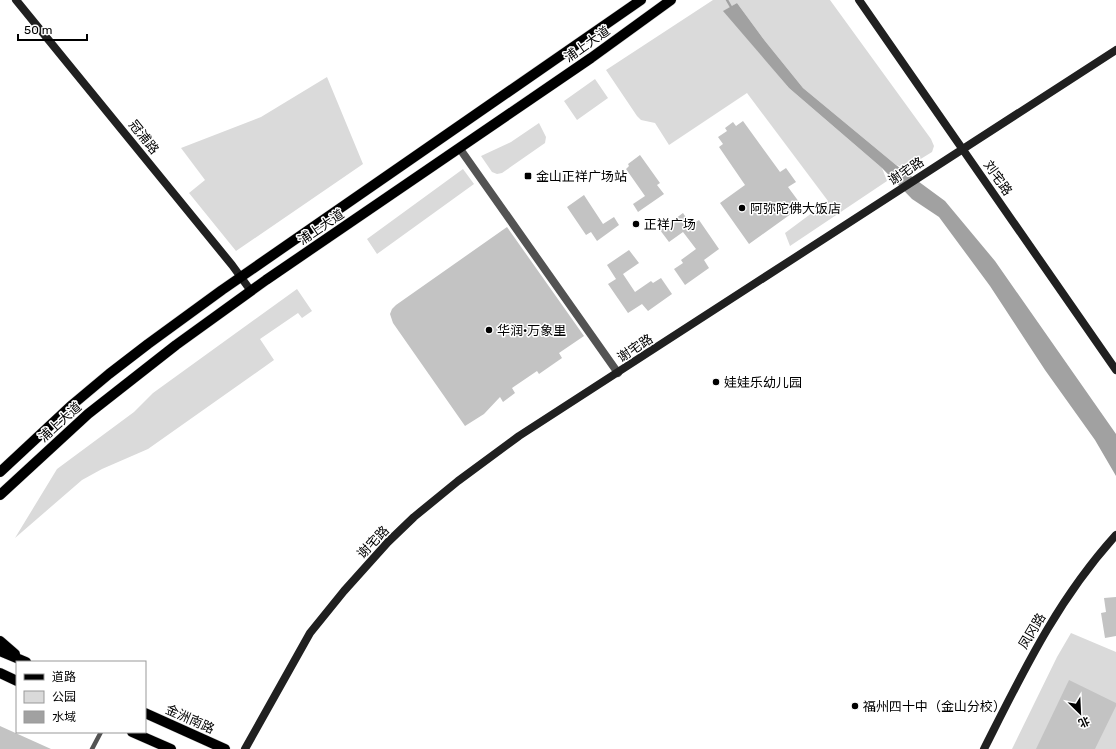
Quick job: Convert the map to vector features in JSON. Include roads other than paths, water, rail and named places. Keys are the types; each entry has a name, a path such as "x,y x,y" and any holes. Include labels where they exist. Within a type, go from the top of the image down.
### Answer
{"main road":[{"name":"浦上大道","path":"0,472 55,420 114,370 241,278 641,0"},
{"name":"浦上大道","path":"0,495 107,398 176,345 251,291 592,58 671,0"},
{"path":"0,641 23,661"},
{"path":"0,651 23,661"},
{"path":"0,673 16,681"},
{"name":"金洲南路","path":"146,713 225,749"},
{"path":"134,733 171,749"}],"street":[{"name":"冠浦路","path":"16,0 251,291"},
{"name":"刘宅路","path":"859,0 1116,370"},
{"name":"谢宅路","path":"246,749 310,633 344,591 388,542 414,517 464,476 519,436 1116,50"},
{"path":"460,148 618,373"},
{"name":"凤冈路","path":"984,749 1023,671 1048,627 1076,585 1116,535"}],"lane":[{"path":"92,749 100,733"}],"water":[{"path":"737,3 803,88 896,165 945,201 995,261 1116,434 1116,476 1095,440 1045,370 990,286 939,217 912,199 882,168 789,88 723,11"}],"waterway":[{"path":"727,0 731,7"}],"place":[{"name":"金山正祥广场站","path":"528,176"},
{"name":"阿弥陀佛大饭店","path":"742,208"},
{"name":"正祥广场","path":"636,224"},
{"name":"华润·万象里","path":"489,330"},
{"name":"娃娃乐幼儿园","path":"716,382"},
{"name":"福州四十中（金山分校）","path":"855,706"}]}
